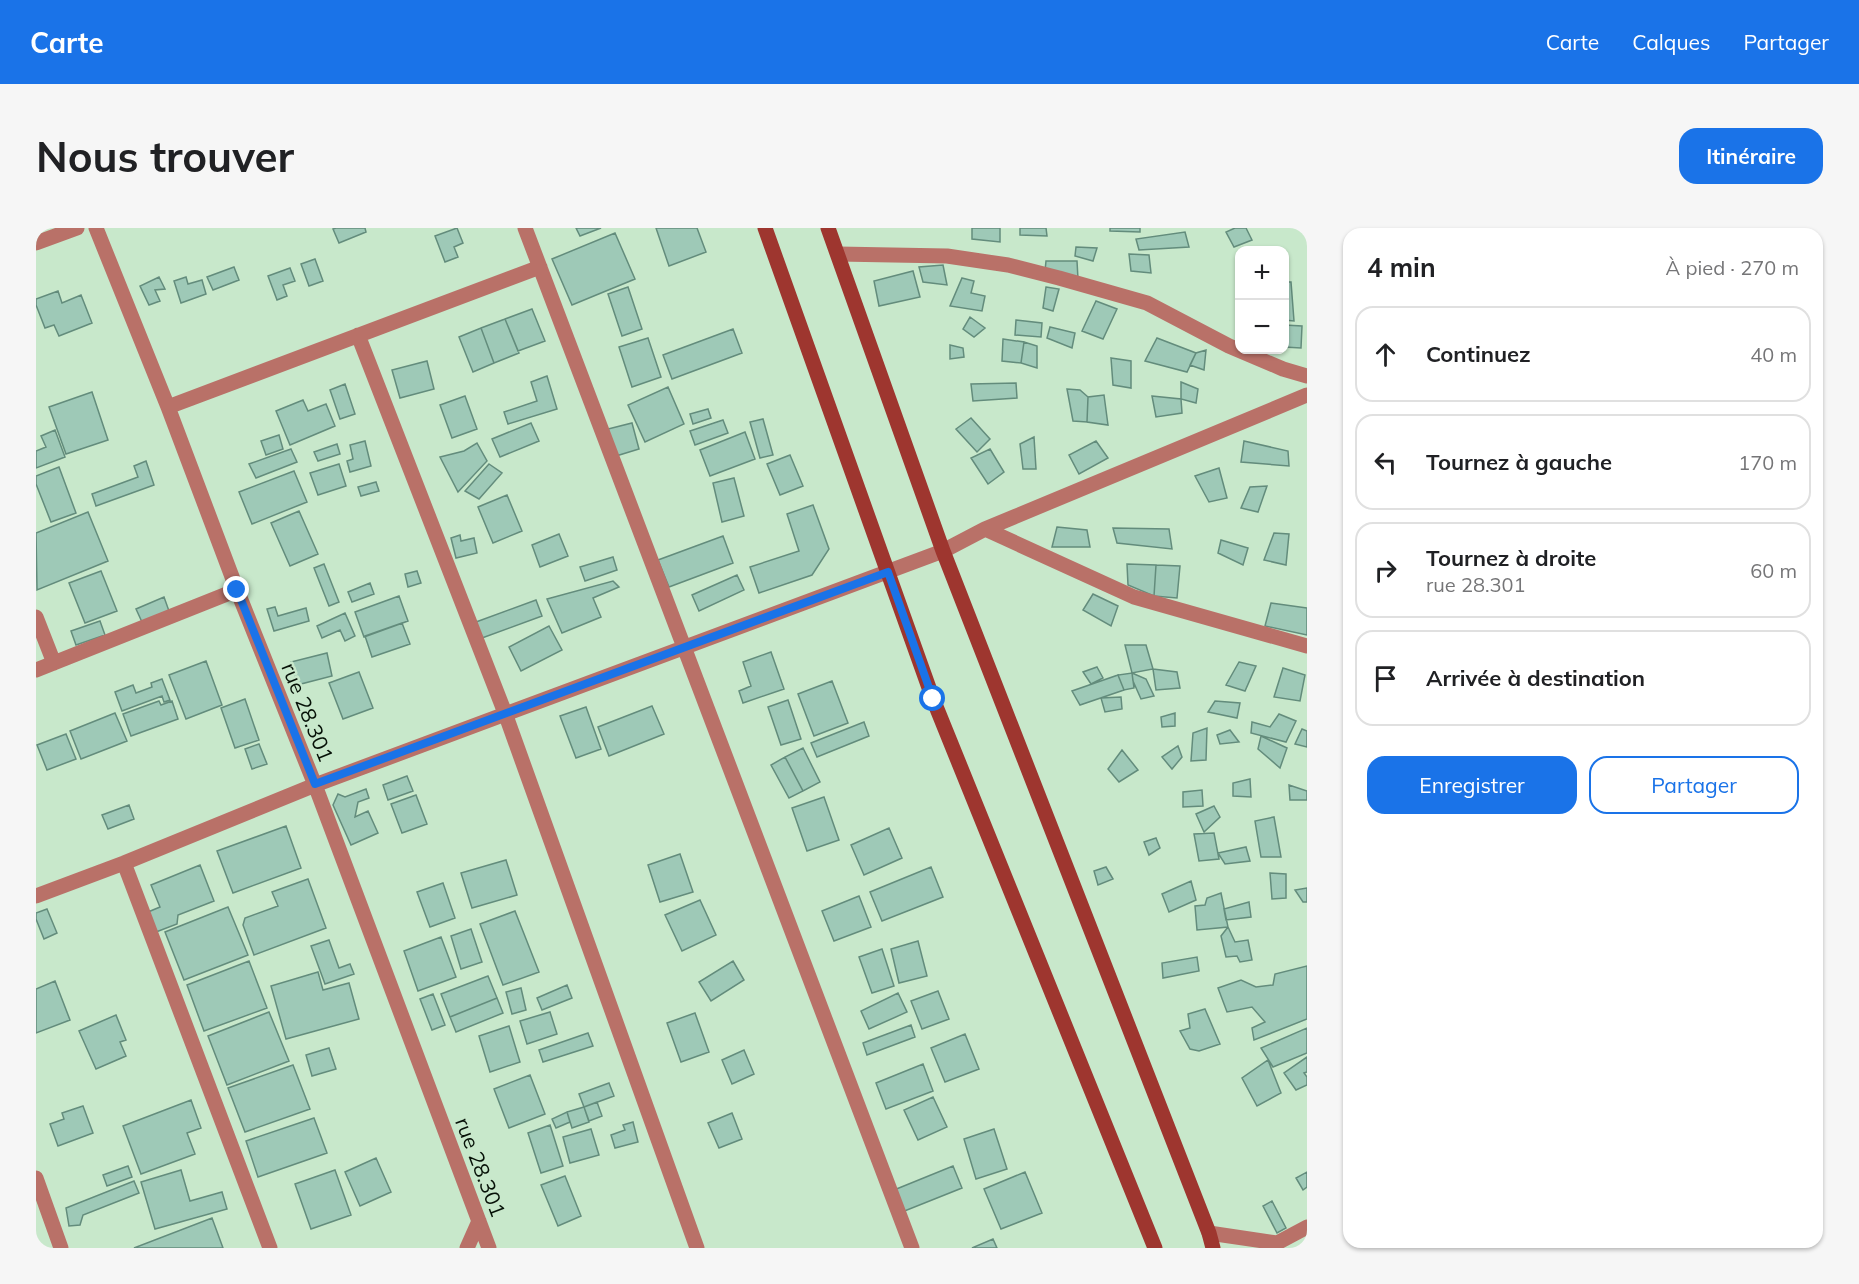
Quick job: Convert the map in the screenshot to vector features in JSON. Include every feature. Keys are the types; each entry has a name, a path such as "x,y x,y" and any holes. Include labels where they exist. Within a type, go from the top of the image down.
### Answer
{"main road":[{"path":"765,228 933,699 1152,1247"},
{"path":"828,228 943,551 1211,1241"}],"street":[{"path":"36,243 77,228"},
{"name":"rue 28.301","path":"96,228 315,784 489,1248"},
{"path":"525,228 912,1248"},
{"path":"837,254 947,256 1008,265 1059,278 1147,303 1229,346 1283,369 1307,376"},
{"path":"168,407 540,267"},
{"path":"358,336 505,713 697,1248"},
{"path":"36,896 124,863 315,784 685,649 943,551 985,530 1307,395"},
{"path":"985,530 1134,597 1307,646"},
{"path":"36,670 237,590"},
{"path":"36,617 54,663"},
{"path":"124,863 270,1248"},
{"path":"36,1178 61,1248"},
{"path":"467,1248 479,1221"},
{"path":"1211,1241 1277,1243 1307,1227"}],"building":[{"path":"365,228 366,232 339,243 333,229"},
{"path":"457,228 463,243 454,247 458,257 445,262 435,236"},
{"path":"576,228 601,228 580,236"},
{"path":"656,228 697,228 706,252 669,266"},
{"path":"972,228 1000,228 1000,242 972,239"},
{"path":"1020,228 1046,228 1047,236 1020,235"},
{"path":"1110,228 1140,228 1140,232 1110,231"},
{"path":"1235,228 1246,228 1252,240 1234,247 1226,232"},
{"path":"1185,232 1189,247 1139,250 1136,239"},
{"path":"615,233 635,279 572,305 552,259"},
{"path":"1076,247 1097,248 1093,261 1075,256"},
{"path":"1129,254 1149,255 1151,273 1131,271"},
{"path":"315,259 323,281 309,286 301,264"},
{"path":"1046,261 1077,261 1078,279 1045,271"},
{"path":"943,265 947,285 923,282 919,267"},
{"path":"234,267 239,280 213,290 207,277"},
{"path":"290,268 295,281 283,285 287,296 277,300 268,276"},
{"path":"913,271 920,297 879,306 874,281"},
{"path":"159,277 165,289 155,290 160,301 149,305 140,286"},
{"path":"186,277 188,284 202,280 206,294 181,303 174,281"},
{"path":"962,278 974,281 971,293 985,296 982,311 950,306"},
{"path":"1289,282 1291,282 1294,321 1289,320"},
{"path":"628,287 642,329 622,336 608,294"},
{"path":"1046,287 1059,289 1053,311 1043,308"},
{"path":"58,291 62,303 81,295 92,323 59,336 54,325 45,328 36,299"},
{"path":"1096,301 1117,309 1103,339 1082,331"},
{"path":"532,309 545,341 518,351 505,319"},
{"path":"970,317 985,328 974,337 963,329"},
{"path":"505,319 519,353 494,363 481,328"},
{"path":"1016,320 1042,323 1041,337 1015,335"},
{"path":"1289,325 1302,326 1301,348 1289,347"},
{"path":"1050,327 1075,333 1072,348 1047,338"},
{"path":"481,328 494,363 473,372 459,337"},
{"path":"733,329 742,353 672,379 663,355"},
{"path":"648,338 661,377 632,387 619,347"},
{"path":"1157,338 1196,353 1187,372 1145,361"},
{"path":"1003,339 1024,342 1021,363 1002,361"},
{"path":"1024,342 1037,346 1037,368 1021,363"},
{"path":"950,345 963,348 964,357 950,359"},
{"path":"1206,350 1204,370 1190,365 1196,353"},
{"path":"1111,358 1131,361 1131,388 1113,385"},
{"path":"427,361 434,389 400,398 392,370"},
{"path":"547,376 557,409 508,424 504,412 537,401 531,382"},
{"path":"1181,382 1198,389 1196,403 1181,399"},
{"path":"1016,383 1017,398 973,401 971,384"},
{"path":"345,384 355,414 340,419 330,390"},
{"path":"668,387 684,424 645,442 628,405"},
{"path":"1067,389 1080,390 1088,397 1087,422 1073,421"},
{"path":"92,392 108,440 66,454 49,407"},
{"path":"1104,395 1108,425 1087,422 1088,397"},
{"path":"465,396 477,429 452,438 440,405"},
{"path":"1152,396 1181,399 1182,413 1156,417"},
{"path":"303,400 308,411 326,404 335,426 290,445 276,411"},
{"path":"708,409 711,418 693,424 690,414"},
{"path":"971,418 990,439 977,452 956,429"},
{"path":"763,419 773,455 760,458 750,422"},
{"path":"723,420 728,433 695,445 690,431"},
{"path":"531,423 539,441 500,457 492,439"},
{"path":"632,423 639,449 616,456 608,429"},
{"path":"55,430 65,457 36,468 36,451 46,447 41,436"},
{"path":"745,432 755,459 710,476 700,450"},
{"path":"279,435 283,449 266,455 261,441"},
{"path":"1034,437 1036,469 1023,469 1020,444"},
{"path":"365,441 371,466 350,472 347,461 353,459 350,445"},
{"path":"1096,441 1108,458 1079,474 1069,455"},
{"path":"1244,441 1288,451 1289,466 1241,462"},
{"path":"477,443 487,461 458,492 440,457 464,451"},
{"path":"337,444 340,454 318,461 314,452"},
{"path":"291,449 297,462 256,478 249,464"},
{"path":"990,449 1004,472 988,484 971,458"},
{"path":"790,455 803,486 780,495 767,464"},
{"path":"146,461 154,485 96,506 92,494 138,477 134,466"},
{"path":"339,464 346,486 318,495 310,473"},
{"path":"489,464 502,473 479,499 465,491"},
{"path":"59,467 76,513 51,522 36,484 36,476"},
{"path":"1219,468 1227,498 1209,502 1195,476"},
{"path":"294,471 307,502 252,524 239,492"},
{"path":"734,478 744,516 722,522 713,483"},
{"path":"376,482 379,491 361,496 358,487"},
{"path":"1267,486 1258,512 1241,508 1250,487"},
{"path":"507,495 522,531 493,543 478,507"},
{"path":"813,505 829,549 812,575 759,593 750,567 799,551 787,514"},
{"path":"299,511 318,554 290,566 271,523"},
{"path":"88,512 108,561 37,590 36,533"},
{"path":"1057,527 1087,530 1090,547 1052,547"},
{"path":"1113,528 1169,529 1172,549 1117,543"},
{"path":"1274,533 1289,534 1286,565 1264,560"},
{"path":"559,534 568,556 540,567 532,545"},
{"path":"460,535 461,541 474,538 477,553 456,558 451,538"},
{"path":"723,536 733,563 669,587 658,560"},
{"path":"1221,540 1248,548 1243,565 1218,553"},
{"path":"613,557 617,570 585,581 580,567"},
{"path":"324,564 339,602 329,606 314,568"},
{"path":"1127,564 1156,565 1154,596 1128,585"},
{"path":"1156,565 1180,566 1177,598 1154,596"},
{"path":"101,571 117,611 85,623 69,583"},
{"path":"417,571 421,583 408,587 405,574"},
{"path":"737,575 744,590 699,611 692,595"},
{"path":"613,581 619,587 593,598 601,617 562,633 547,599"},
{"path":"370,583 374,594 352,602 348,592"},
{"path":"1093,594 1118,606 1111,626 1083,610"},
{"path":"399,596 408,621 364,637 355,612"},
{"path":"164,597 169,611 142,622 136,609"},
{"path":"536,600 542,616 482,638 476,622"},
{"path":"1271,603 1307,608 1307,635 1265,626"},
{"path":"275,607 278,616 306,608 309,621 274,631 267,609"},
{"path":"345,613 355,636 345,641 340,630 322,638 317,626"},
{"path":"100,621 105,635 76,645 71,631"},
{"path":"402,623 410,644 372,657 365,636"},
{"path":"549,626 562,650 521,671 509,647"},
{"path":"1125,645 1146,645 1153,669 1132,673"},
{"path":"771,652 784,689 743,703 739,691 751,686 743,662"},
{"path":"327,653 332,676 297,685 291,662"},
{"path":"206,661 222,705 186,719 169,675"},
{"path":"1239,662 1256,666 1245,691 1226,685"},
{"path":"1097,667 1103,678 1091,684 1083,672"},
{"path":"1283,668 1305,675 1300,701 1274,697"},
{"path":"1153,669 1177,672 1180,688 1156,690"},
{"path":"359,672 373,708 343,719 329,683"},
{"path":"1132,673 1134,688 1124,690 1118,675"},
{"path":"1132,673 1146,679 1154,696 1141,699"},
{"path":"1118,675 1124,690 1080,705 1072,691"},
{"path":"162,679 170,700 164,702 162,696 122,711 115,692 133,685 136,693 152,687 151,683"},
{"path":"832,681 848,723 814,736 798,694"},
{"path":"1121,697 1122,709 1105,712 1101,698"},
{"path":"245,699 259,740 235,748 221,708"},
{"path":"788,700 801,739 781,745 768,707"},
{"path":"159,701 161,705 172,701 178,719 131,736 123,714"},
{"path":"1215,701 1240,703 1237,718 1208,712"},
{"path":"652,706 664,734 609,756 598,727"},
{"path":"586,707 601,749 576,758 560,716"},
{"path":"115,713 127,741 81,759 70,731"},
{"path":"1175,713 1175,726 1162,727 1161,717"},
{"path":"1279,714 1296,721 1286,742 1251,733 1252,722 1270,727"},
{"path":"864,722 869,736 817,757 811,743"},
{"path":"1207,728 1206,760 1191,761 1193,733"},
{"path":"1302,729 1307,731 1307,747 1295,744"},
{"path":"1230,730 1239,742 1220,744 1217,735"},
{"path":"66,734 76,759 47,770 37,745"},
{"path":"1261,736 1287,748 1280,768 1258,749"},
{"path":"259,744 267,764 252,769 245,749"},
{"path":"1178,746 1182,757 1172,769 1162,757"},
{"path":"803,748 820,782 803,791 785,757"},
{"path":"1122,750 1138,770 1119,782 1108,769"},
{"path":"785,757 803,791 789,798 771,765"},
{"path":"407,776 413,791 388,800 383,785"},
{"path":"1250,779 1251,797 1233,796 1233,783"},
{"path":"1289,785 1307,791 1307,800 1290,800"},
{"path":"366,789 369,798 358,802 355,817 368,811 378,833 351,845 333,805 338,794 345,797"},
{"path":"1202,790 1203,806 1183,807 1183,792"},
{"path":"416,795 427,824 402,833 391,804"},
{"path":"824,797 839,840 807,851 792,808"},
{"path":"129,805 134,819 108,829 102,815"},
{"path":"1214,806 1220,817 1204,832 1196,814"},
{"path":"1274,817 1281,857 1261,857 1255,821"},
{"path":"286,826 301,868 233,893 217,851"},
{"path":"889,828 902,858 864,875 851,845"},
{"path":"1214,833 1219,859 1199,861 1194,834"},
{"path":"1156,838 1160,848 1149,855 1144,842"},
{"path":"1246,847 1250,861 1225,864 1218,853"},
{"path":"680,854 693,892 660,902 648,865"},
{"path":"506,860 517,895 472,908 461,873"},
{"path":"200,865 214,901 178,915 177,924 156,932 148,912 160,907 151,885"},
{"path":"931,867 943,897 882,921 870,892"},
{"path":"1106,867 1113,879 1098,885 1094,871"},
{"path":"1270,873 1286,874 1286,898 1272,899"},
{"path":"308,879 326,928 254,955 243,925 245,918 278,906 272,892"},
{"path":"1191,881 1196,900 1169,912 1162,894"},
{"path":"443,883 455,918 430,927 417,892"},
{"path":"1307,888 1307,902 1303,902 1295,890"},
{"path":"1221,893 1228,927 1197,930 1195,906 1205,905 1207,898"},
{"path":"859,896 871,927 834,941 822,911"},
{"path":"700,900 716,935 682,951 665,915"},
{"path":"1249,902 1251,917 1226,920 1224,909"},
{"path":"228,907 248,955 184,980 165,932"},
{"path":"47,909 57,933 44,939 36,913"},
{"path":"515,911 539,972 503,985 480,924"},
{"path":"1228,927 1235,942 1248,940 1252,960 1240,962 1237,956 1226,957 1221,936"},
{"path":"471,929 482,962 461,969 451,936"},
{"path":"441,937 456,977 418,991 404,951"},
{"path":"329,940 339,968 350,964 354,974 325,984 311,946"},
{"path":"918,941 927,976 899,983 891,949"},
{"path":"882,949 894,986 872,993 859,957"},
{"path":"1197,957 1199,971 1163,978 1162,963"},
{"path":"249,961 267,1008 204,1031 187,985"},
{"path":"733,961 744,980 711,1001 699,982"},
{"path":"1307,966 1307,1019 1254,1040 1252,1028 1265,1022 1252,1007 1227,1012 1218,988 1241,980 1256,987 1273,985 1275,974"},
{"path":"318,972 323,990 349,983 359,1019 286,1039 271,986"},
{"path":"488,976 497,998 450,1017 441,994"},
{"path":"55,981 70,1020 36,1033 36,989"},
{"path":"567,985 572,998 542,1010 537,998"},
{"path":"521,988 526,1010 512,1014 506,992"},
{"path":"938,991 949,1019 922,1029 911,1001"},
{"path":"898,993 907,1012 869,1029 861,1011"},
{"path":"433,994 445,1025 432,1030 420,999"},
{"path":"497,998 503,1013 456,1032 450,1017"},
{"path":"1205,1009 1220,1044 1199,1051 1190,1049 1180,1031 1190,1028 1188,1014"},
{"path":"269,1012 289,1061 227,1085 208,1036"},
{"path":"550,1012 557,1034 527,1044 520,1021"},
{"path":"695,1013 709,1052 681,1062 667,1023"},
{"path":"116,1015 126,1040 120,1042 126,1056 96,1069 79,1031"},
{"path":"911,1025 915,1037 867,1055 863,1043"},
{"path":"509,1026 520,1062 490,1072 479,1036"},
{"path":"1307,1028 1307,1053 1273,1067 1261,1048"},
{"path":"588,1033 593,1046 543,1062 539,1050"},
{"path":"965,1034 979,1069 945,1082 931,1048"},
{"path":"329,1048 336,1069 312,1076 306,1055"},
{"path":"744,1050 754,1074 732,1084 722,1060"},
{"path":"1307,1057 1307,1072 1304,1073 1307,1077 1307,1085 1296,1090 1284,1073"},
{"path":"1268,1060 1281,1093 1257,1106 1242,1078"},
{"path":"923,1064 933,1091 886,1109 876,1083"},
{"path":"293,1065 310,1109 245,1132 228,1088"},
{"path":"530,1075 545,1114 509,1128 494,1089"},
{"path":"609,1083 614,1096 584,1107 579,1094"},
{"path":"933,1097 947,1127 918,1140 904,1110"},
{"path":"191,1100 201,1128 187,1133 195,1154 141,1174 123,1126"},
{"path":"597,1102 602,1116 589,1121 584,1107"},
{"path":"83,1106 93,1133 58,1146 50,1124 64,1119 62,1113"},
{"path":"584,1107 589,1122 572,1128 567,1112"},
{"path":"567,1112 570,1122 556,1128 552,1119"},
{"path":"732,1113 742,1139 719,1148 708,1123"},
{"path":"314,1118 327,1153 258,1177 246,1141"},
{"path":"633,1122 638,1142 615,1148 611,1135 625,1130 623,1125"},
{"path":"550,1125 563,1166 541,1173 528,1133"},
{"path":"591,1129 599,1155 570,1163 563,1137"},
{"path":"994,1129 1007,1169 976,1179 964,1139"},
{"path":"376,1158 391,1192 360,1206 345,1172"},
{"path":"128,1166 132,1177 107,1186 103,1175"},
{"path":"953,1166 962,1188 902,1212 894,1190"},
{"path":"181,1170 190,1201 222,1192 227,1209 155,1229 141,1182"},
{"path":"335,1170 351,1215 311,1229 295,1184"},
{"path":"1025,1172 1042,1213 1001,1229 984,1189"},
{"path":"1307,1172 1307,1187 1303,1190 1296,1178"},
{"path":"565,1176 581,1216 558,1226 541,1185"},
{"path":"134,1181 139,1193 83,1215 80,1225 69,1226 66,1208"},
{"path":"1272,1201 1286,1228 1277,1233 1263,1206"},
{"path":"212,1218 223,1248 134,1248"},
{"path":"993,1239 997,1248 972,1248"}],"route":[{"path":"237,590 315,784 888,572 933,699"}]}
